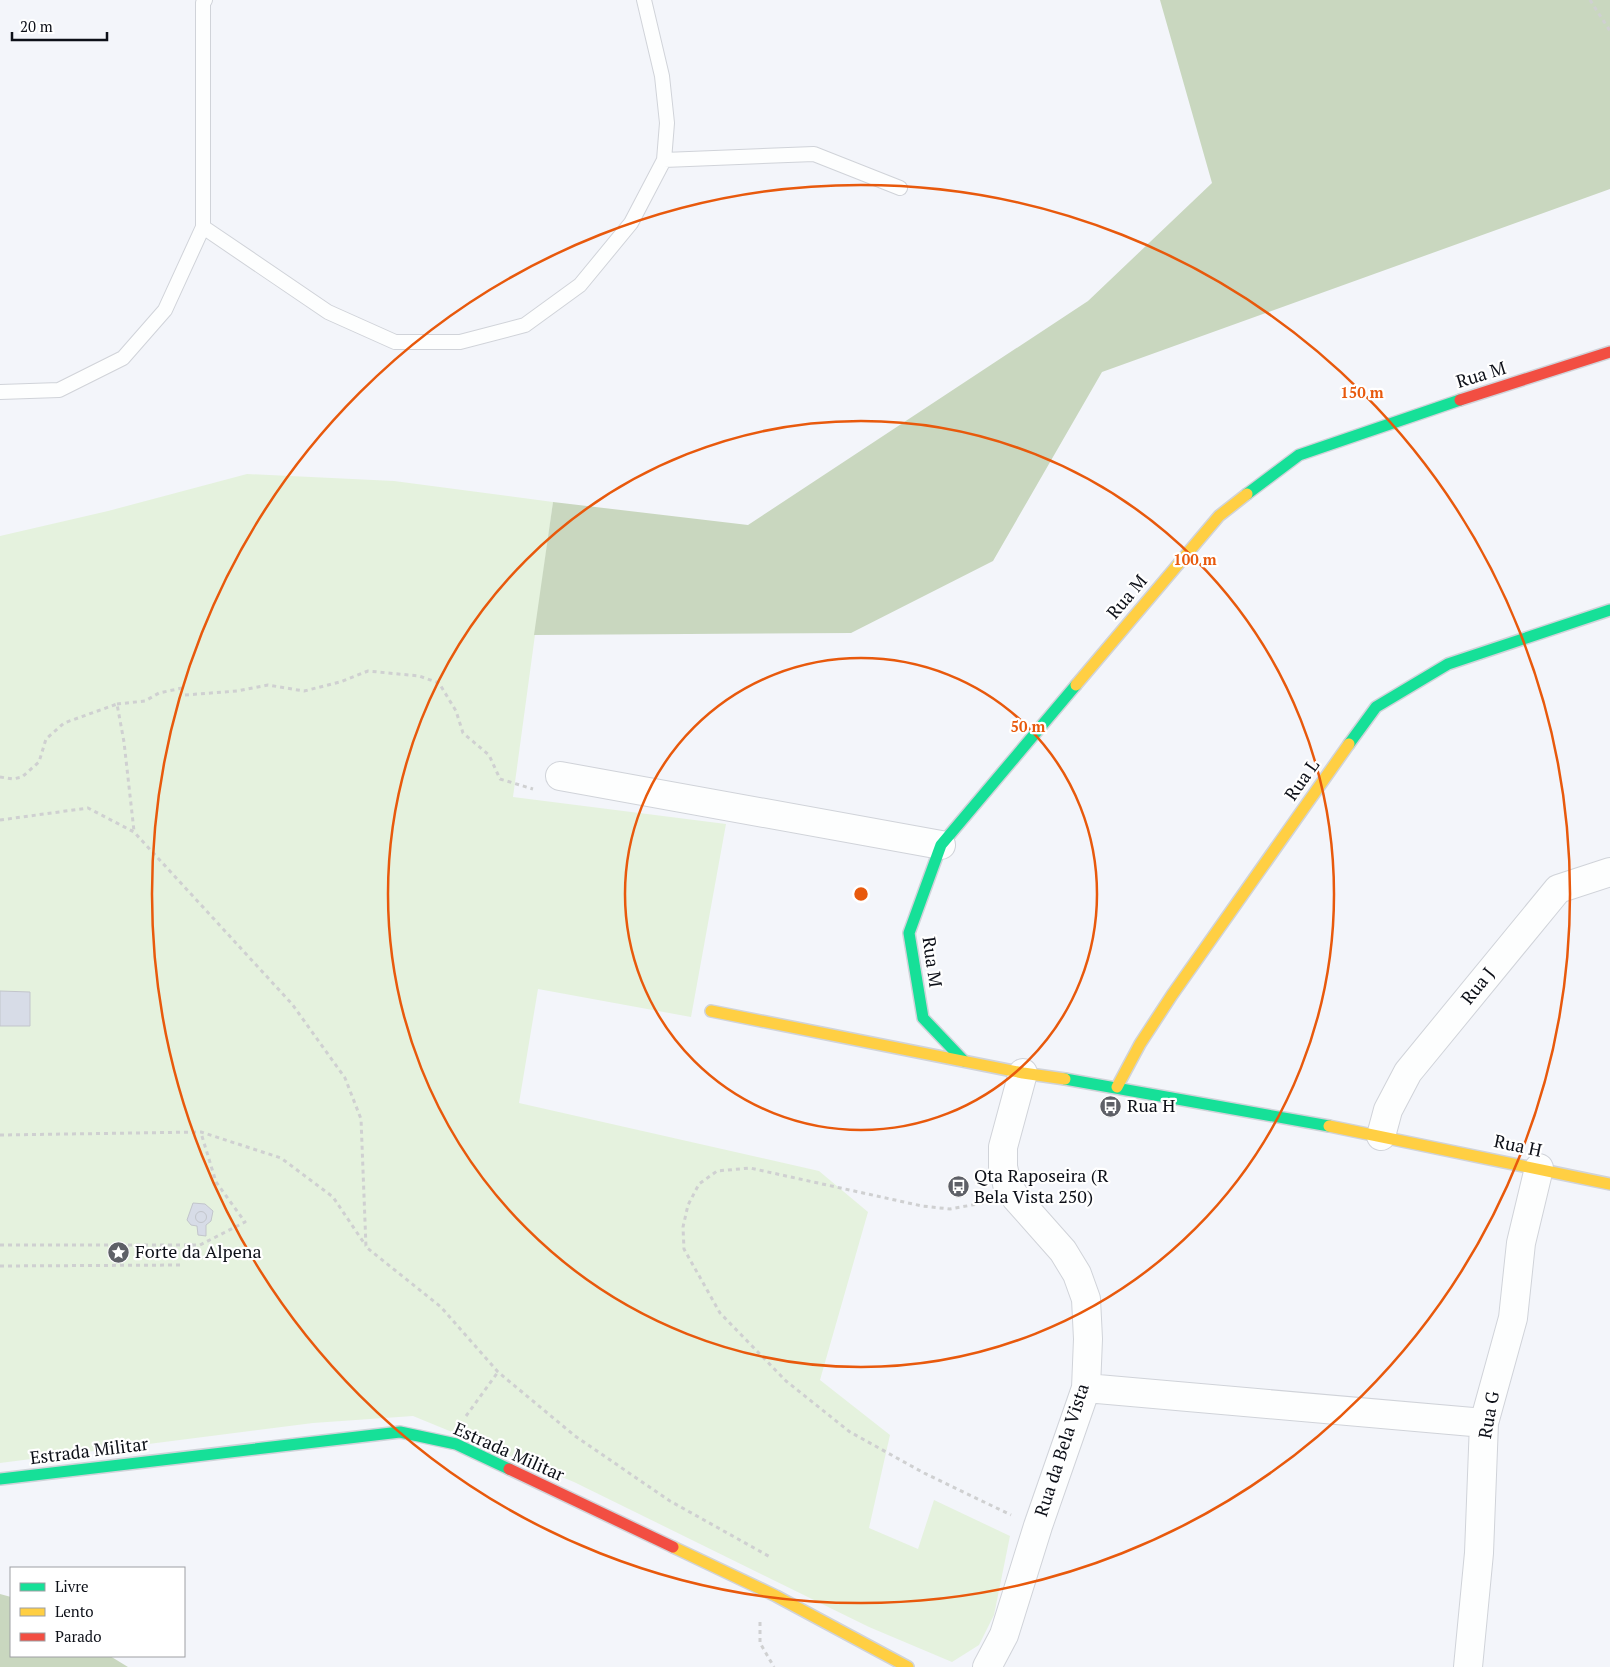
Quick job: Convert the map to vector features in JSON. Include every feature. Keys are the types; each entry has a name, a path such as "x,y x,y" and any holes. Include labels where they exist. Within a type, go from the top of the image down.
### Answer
{"street":[{"name":"Rua M","path":"964,1061 923,1018 909,933 941,845 1219,516 1299,455 1452,402 1610,352"},
{"name":"Rua L","path":"1117,1087 1140,1044 1172,995 1376,706 1448,664 1610,610"},
{"path":"550,784 941,845"},
{"name":"Rua J","path":"1381,1136 1388,1110 1408,1072 1558,889 1610,872"},
{"name":"Rua H","path":"711,1011 1022,1073 1117,1087 1381,1136 1610,1184"},
{"name":"Rua da Bela Vista","path":"987,1667 1004,1635 1038,1526 1086,1388 1088,1340 1086,1300 1077,1274 1063,1251 1016,1198 1007,1184 1003,1167 1003,1147 1022,1073"},
{"name":"Rua G","path":"1468,1667 1479,1553 1484,1423 1512,1318 1521,1243 1539,1168"},
{"path":"1086,1388 1484,1423"},
{"name":"Estrada Militar","path":"0,1479 400,1432 456,1444 776,1596 908,1667"}],"lane":[{"path":"0,392 59,390 123,358 165,310 203,227 203,3 205,0"},
{"path":"203,227 328,312 395,342 460,342 525,325 580,285 631,223 664,160 668,123 662,76 644,0"},
{"path":"664,160 814,154 900,188"}],"path":[{"path":"1590,0 1610,31"},
{"path":"185,695 237,691 268,685 304,691 340,682 368,671 419,676 439,683 456,711 463,733 489,755 500,779 550,784"},
{"path":"0,777 22,778 39,762 46,739 64,723 117,704 145,700 159,693 182,688"},
{"path":"117,704 134,832"},
{"path":"0,820 88,808 134,832 292,1004 345,1078 361,1119 366,1247"},
{"path":"0,1245 200,1245 245,1222 216,1182 201,1132"},
{"path":"0,1135 201,1132 281,1158 332,1196 366,1247 441,1307 498,1372 575,1436 662,1495 780,1562 776,1596 760,1619 760,1643 774,1667"},
{"path":"1016,1198 950,1209 922,1206 750,1168 717,1171 699,1184 688,1205 682,1227 684,1249 720,1313 786,1381 850,1432 990,1506 1038,1526"},
{"path":"0,1266 184,1264"},
{"path":"446,1442 498,1372"}],"green space":[{"path":"1160,0 1610,0 1610,189 1102,372 993,561 851,633 534,635 553,502 748,525 1088,301 1212,183"},
{"path":"247,474 394,481 553,502 513,797 726,824 691,1017 538,989 519,1103 819,1171 868,1212 820,1380 890,1435 869,1528 918,1549 934,1500 1010,1536 994,1615 979,1645 952,1662 869,1627 574,1482 413,1416 313,1423 0,1463 0,536 108,511"},
{"path":"0,1594 10,1597 10,1657 112,1657 128,1667 0,1667"}],"building":[{"path":"0,991 30,992 30,1026 0,1026"},
{"path":"193,1203 205,1204 213,1211 211,1221 206,1225 206,1236 198,1235 197,1226 191,1225 187,1220"},
{"path":"199,1212 203,1212 206,1217 205,1221 199,1222 196,1219 196,1215"}],"traffic: fast":[{"path":"1247,494 1299,455 1460,400"},
{"path":"1349,744 1376,707 1448,664 1610,610"},
{"path":"964,1061 923,1018 909,933 941,845 1076,685"},
{"path":"1065,1079 1329,1126"},
{"path":"0,1479 400,1432 456,1444 509,1469"}],"traffic: slow":[{"path":"1076,685 1219,516 1247,494"},
{"path":"1117,1087 1140,1044 1172,995 1349,744"},
{"path":"711,1011 1023,1073 1065,1079"},
{"path":"1329,1126 1610,1184"},
{"path":"673,1547 776,1596 908,1667"}],"traffic: jam":[{"path":"1460,400 1610,352"},
{"path":"509,1469 673,1547"}],"place":[{"name":"Rua H","path":"1111,1106"},
{"name":"Qta Raposeira (R Bela Vista 250)","path":"958,1186"},
{"name":"Forte da Alpena","path":"119,1252"}]}
